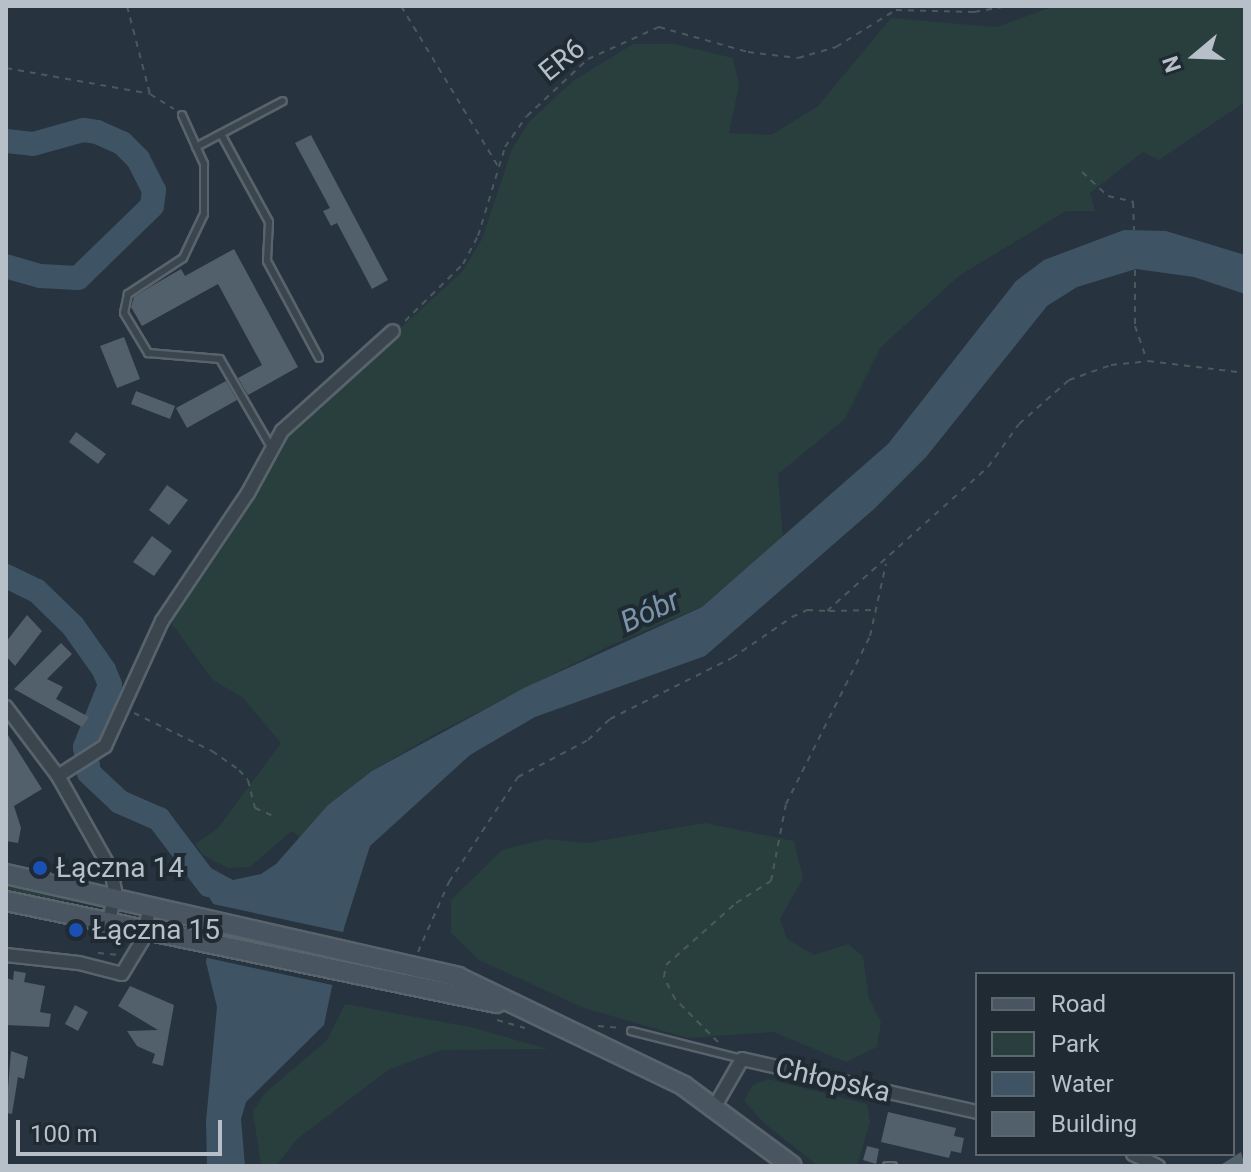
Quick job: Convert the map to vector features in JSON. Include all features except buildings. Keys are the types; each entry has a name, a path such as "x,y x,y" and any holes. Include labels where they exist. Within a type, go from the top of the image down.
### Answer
{"main road":[{"path":"6,874 351,950 458,977 620,1052 715,1106 792,1166"},
{"path":"6,901 515,1006"}],"street":[{"path":"58,776 98,753 125,709 162,621 297,415 393,331"},
{"path":"6,707 58,776 113,874 114,899 109,922"},
{"path":"6,955 79,963 122,974 145,929 150,906"},
{"name":"Chłopska","path":"715,1106 742,1059 975,1112"},
{"path":"1137,1156 1158,1166"}],"lane":[{"path":"196,147 283,101"},
{"path":"182,115 204,164 204,214 183,258 128,294 124,313 148,353 220,359 273,450"},
{"path":"221,134 269,222 267,261 319,358"},
{"path":"631,1031 742,1059"}],"path":[{"path":"127,6 150,94"},
{"path":"401,6 498,167"},
{"name":"ER6","path":"393,331 463,264 478,236 505,147 527,116 588,59 639,33 659,27 685,30 748,52 798,58 836,47 896,10 974,12 1009,6"},
{"path":"6,68 150,94 182,115"},
{"path":"1082,172 1108,196 1133,202 1134,230"},
{"path":"1135,270 1135,326 1148,361"},
{"path":"827,611 886,563 988,467 1019,424 1069,380 1111,365 1148,361 1245,373"},
{"path":"724,1054 715,1035 668,989 666,965 725,912 771,881 786,804 870,636 886,563"},
{"path":"418,952 449,882 518,777 588,740 610,719 732,658 792,617 807,610 875,610"},
{"path":"125,709 212,751 248,780 255,808 273,816"},
{"path":"493,1019 530,1030"},
{"path":"597,1028 631,1031"}],"green space":[{"path":"1055,6 1245,6 1245,102 1159,160 1143,152 1090,193 1095,211 1066,211 960,275 881,347 845,419 778,474 783,540 701,607 607,647 433,735 372,771 328,805 300,838 292,831 250,867 228,868 203,855 195,844 218,828 281,743 243,698 213,680 169,620 291,428 462,272 482,239 512,149 530,121 573,81 633,44 675,44 733,58 739,85 729,133 771,135 818,106 891,18 996,27"},
{"path":"705,823 794,841 803,878 780,919 787,939 814,955 848,944 863,956 869,999 881,1022 877,1047 846,1062 773,1032 688,1038 584,1008 479,960 451,933 451,900 502,850 544,839 586,843"},
{"path":"6,884 83,900 83,903 6,893"},
{"path":"345,1004 470,1027 548,1049 441,1050 388,1070 296,1140 276,1166 261,1166 253,1112 264,1094 327,1040"},
{"path":"768,1079 867,1104 870,1122 857,1166 818,1166 764,1123 744,1101 753,1085"}],"water":[{"path":"1124,230 1166,231 1245,255 1245,294 1194,277 1136,269 1077,287 1047,306 926,457 874,509 705,656 535,717 470,755 370,846 344,928 324,1025 246,1102 241,1119 245,1166 207,1166 206,1121 217,1007 206,962 214,905 188,864 194,859 233,880 261,874 276,864 328,805 372,771 524,688 702,607 888,444 1016,281 1044,260"}],"pier":[{"path":"208,903 347,933 342,959 207,930"},
{"path":"207,932 342,961 337,986 203,957"}],"waterway":[{"path":"6,141 33,144 83,130 97,132 122,143 138,159 154,190 152,206 78,278 40,276 6,266"},
{"path":"6,576 37,591 73,626 104,670 110,685 85,747 89,773 120,802 159,819 209,885"}],"place":[{"name":"Łączna 14","path":"40,868"},
{"name":"Łączna 15","path":"76,930"}],"water label":[{"name":"Bóbr","path":"650,611"}]}
